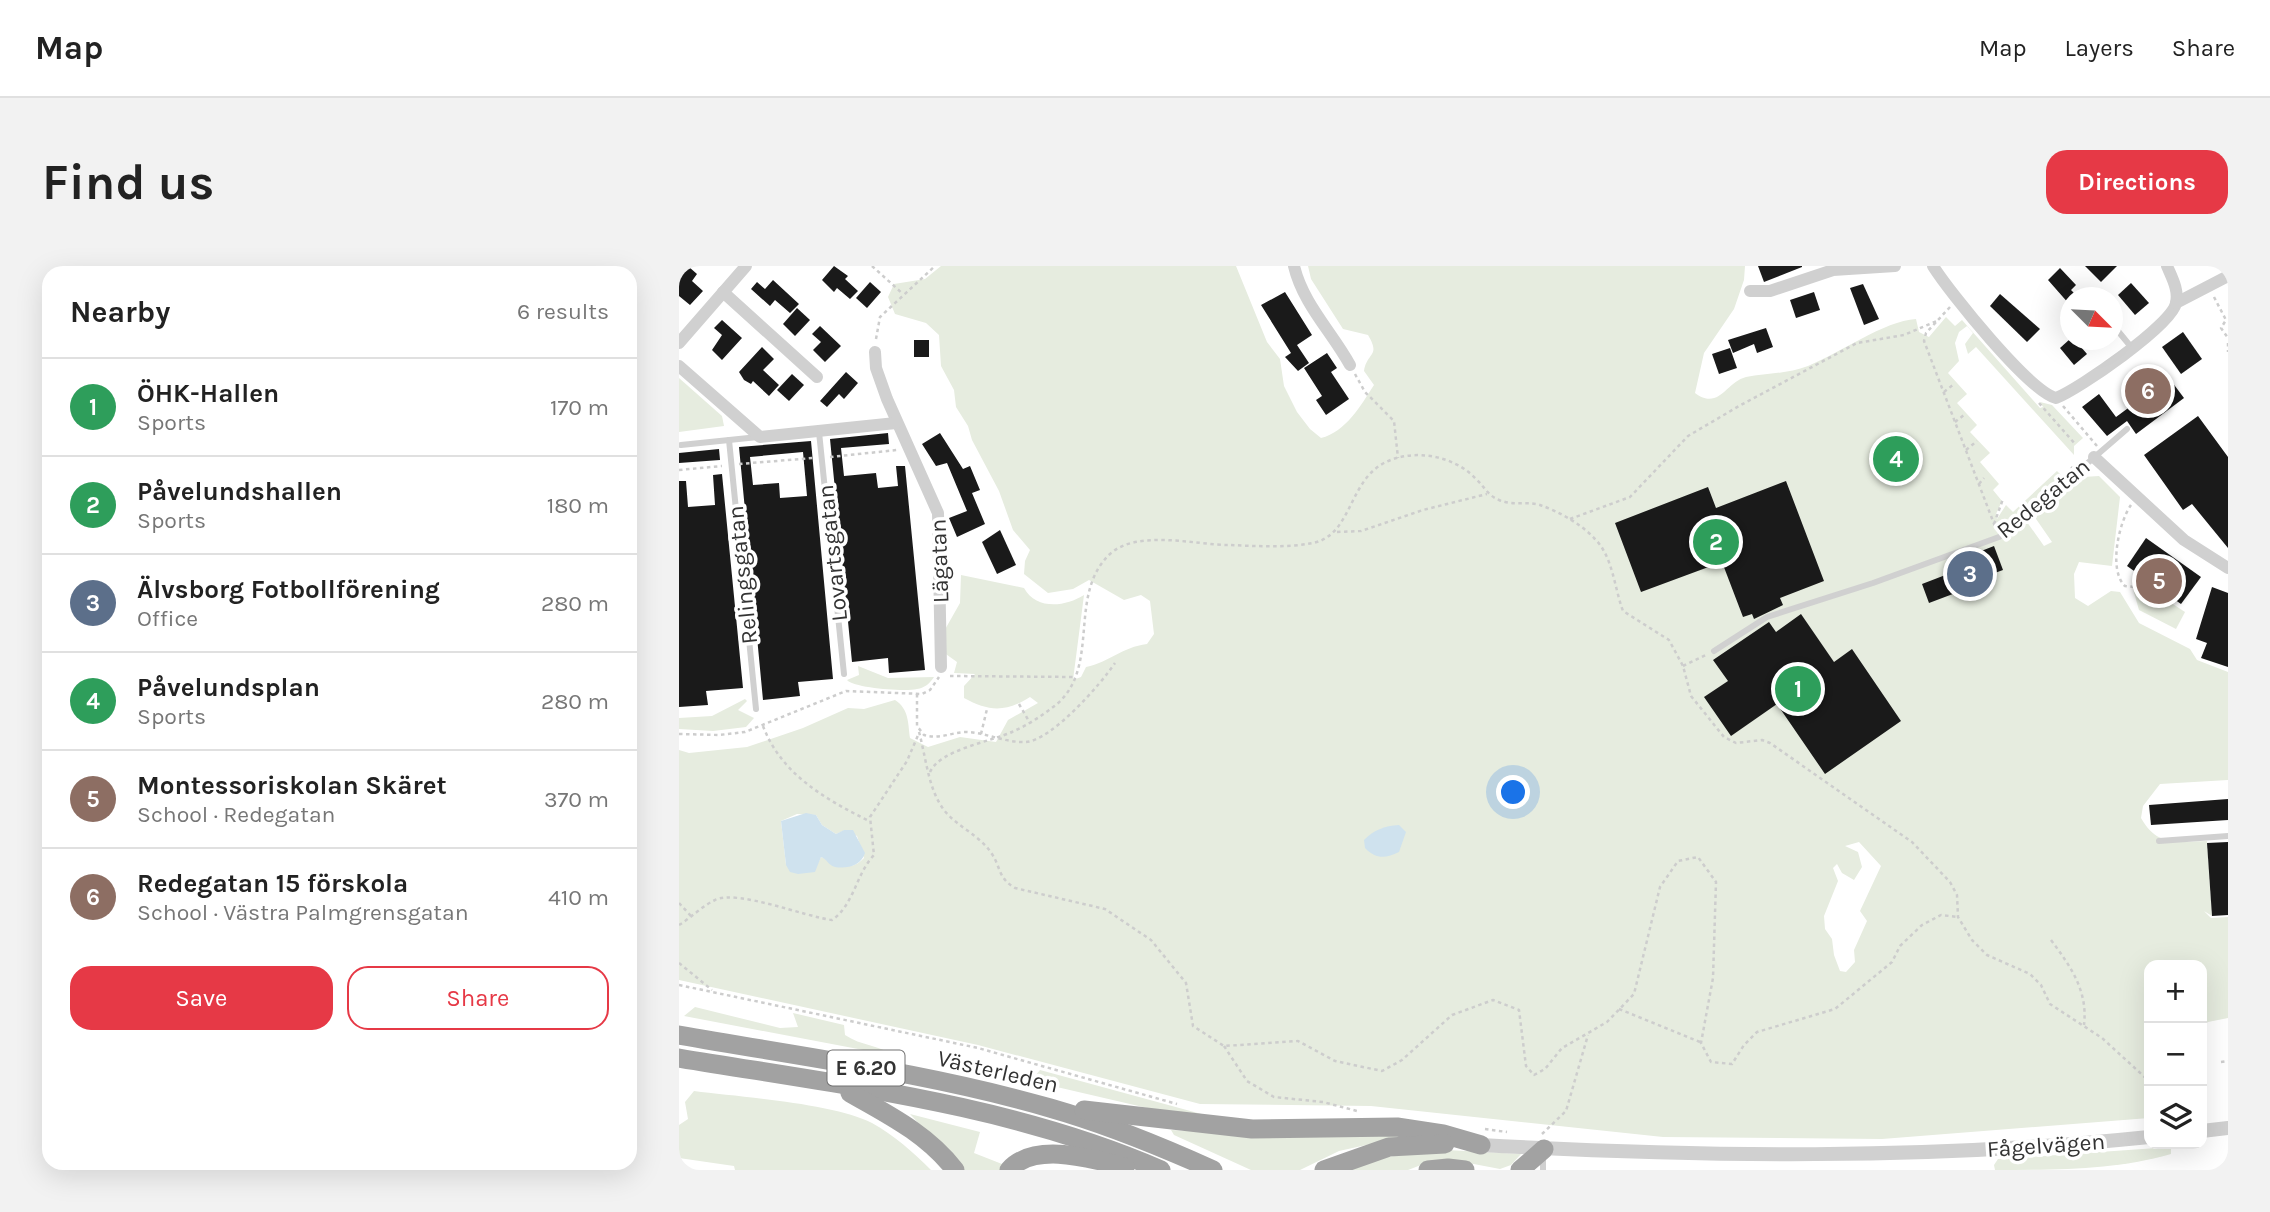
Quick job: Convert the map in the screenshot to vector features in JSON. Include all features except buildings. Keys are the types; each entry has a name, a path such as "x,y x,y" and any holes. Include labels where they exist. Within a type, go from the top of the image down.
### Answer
{"highway":[{"name":"Västerleden","path":"679,1035 940,1082 1052,1108 1115,1128 1213,1170"},
{"name":"Västerleden","path":"679,1058 834,1084 1008,1119 1117,1152 1161,1170"},
{"path":"834,1084 908,1126 927,1140 955,1170"},
{"path":"1052,1108 1252,1129 1397,1127 1477,1137"},
{"path":"1324,1170 1389,1147 1477,1137"},
{"path":"1520,1170 1548,1143"},
{"path":"1009,1170 1020,1160 1043,1155 1101,1161 1136,1170"},
{"path":"1428,1170 1448,1167 1465,1170"}],"street":[{"path":"1294,266 1307,301 1333,334 1350,365"},
{"path":"1750,291 1770,292 1833,270 1895,266"},
{"path":"1933,266 1958,299 2035,387 2056,398 2165,323 2176,303 2176,287 2167,266"},
{"path":"679,343 743,267"},
{"path":"2176,303 2228,276"},
{"path":"723,292 817,377"},
{"name":"Lägatan","path":"875,352 876,369 896,423 938,513 940,671"},
{"path":"679,366 760,437 896,423"},
{"name":"Redegatan","path":"2097,453 2136,497 2184,540 2228,568"},
{"path":"2207,1131 2228,1128"},
{"name":"Fågelvägen","path":"1477,1137 1729,1155 1864,1155 2144,1137"}],"lane":[{"path":"2123,338 2132,348"},
{"path":"2097,453 2127,429"},
{"name":"Lovartsgatan","path":"819,432 844,674"},
{"path":"681,445 760,437"},
{"name":"Relingsgatan","path":"729,440 756,709"},
{"name":"Redegatan","path":"1714,650 1767,617 1873,583 1999,537 2028,517 2065,485 2073,469 2083,467 2097,453"},
{"path":"2159,841 2228,836"},
{"path":"1542,1170 1548,1143"}],"path":[{"path":"872,266 902,294"},
{"path":"875,352 880,317 935,266"},
{"path":"2209,288 2226,320 2221,328 2228,338"},
{"path":"1958,299 1926,333 1924,341 1999,537"},
{"path":"1570,519 1630,498 1688,436 1739,405 1857,343 1904,335 1939,320"},
{"path":"2228,343 2228,352"},
{"path":"1350,365 1360,386 1394,421 1398,457"},
{"path":"1944,392 1954,384"},
{"path":"2056,398 2097,453"},
{"path":"2039,403 2076,445"},
{"path":"1955,422 1964,415"},
{"path":"1966,450 1976,441"},
{"path":"679,470 910,449"},
{"path":"1336,532 1362,483 1376,468 1398,457 1431,456 1454,463 1477,479 1487,494"},
{"path":"1979,484 1984,478"},
{"path":"930,772 940,758 1030,723 1061,701 1076,677 1089,587 1111,553 1139,542 1168,539 1226,545 1314,543 1336,532 1361,531 1423,510 1487,494 1518,505 1539,505 1570,519 1600,545 1626,615 1664,635 1682,666 1691,696 1724,737 1736,743 1762,740 1770,743 1912,842 1950,882 1957,895 1958,917 1972,940 1987,955 2030,974 2042,985 2050,1004 2084,1025 2122,1054 2144,1076"},
{"path":"2136,497 2125,514 2117,552 2119,577 2125,586 2151,589"},
{"path":"1994,524 2003,499"},
{"path":"1682,666 1714,650"},
{"path":"919,732 937,737 963,732 1024,742 1042,736 1091,695 1115,663"},
{"path":"679,734 732,734 763,726 846,691 917,694 930,690 940,671 1076,677"},
{"path":"917,694 919,732 933,792 944,810 993,855 997,872 1006,883 1015,888 1105,909 1151,940 1186,983 1193,1026 1224,1046 1248,1080 1274,1097 1323,1102 1359,1112"},
{"path":"1019,704 1030,723"},
{"path":"981,734 987,709"},
{"path":"763,726 772,748 790,771 840,807 869,821"},
{"path":"679,925 715,900 725,897 785,907 807,917 832,920 843,913 865,864 874,855 869,821 911,755 919,732"},
{"path":"1224,1046 1298,1041 1335,1061 1382,1072 1402,1060 1452,1015 1493,1000 1519,1010 1526,1066 1534,1075 1545,1069 1562,1048 1607,1022 1634,994 1660,887 1678,861 1699,857 1716,882 1713,978 1700,1043"},
{"path":"679,903 692,917"},
{"path":"1619,1009 1700,1043 1711,1062 1732,1064 1744,1045 1757,1032 1835,1009 1892,962 1900,946 1922,925 1941,915 1958,917"},
{"path":"2051,940 2079,983 2086,1006 2084,1025"},
{"path":"679,963 714,992"},
{"path":"679,985 978,1048 1179,1104"},
{"path":"1548,1143 1540,1136 1566,1111 1588,1032"},
{"path":"2221,1062 2228,1061"},
{"path":"1477,1137 1514,1133"}],"shaded area":[{"path":"941,266 1236,266 1267,342 1280,359 1284,386 1297,412 1321,438 1345,424 1374,385 1364,371 1373,347 1368,335 1343,329 1311,279 1308,266 1745,266 1744,280 1734,309 1704,353 1695,393 1710,399 1746,377 1808,366 1890,325 1916,319 1919,332 1929,337 1946,317 1955,326 1962,320 2040,408 2043,407 2040,402 2052,405 2083,438 2074,446 2074,455 1976,347 1968,354 1965,344 1973,333 1967,326 1959,332 1955,343 1959,361 1948,373 1967,394 1957,403 1977,425 1970,432 1990,453 1980,462 1999,484 1993,490 2002,501 1996,514 1997,519 2006,505 2013,512 2057,471 2061,475 2061,481 2022,515 2044,546 2052,542 2034,516 2083,477 2099,476 2120,497 2112,566 2079,562 2074,574 2075,598 2088,606 2111,591 2120,592 2139,623 2190,649 2197,660 2228,672 2228,780 2160,784 2143,806 2141,818 2154,834 2169,841 2207,841 2212,916 2204,911 2211,918 2228,917 2228,1018 2207,1023 2207,960 2144,960 2144,1118 1882,1139 1663,1137 1371,1106 1200,1104 978,1045 679,980 679,750 689,753 747,747 803,728 848,708 864,709 895,700 905,712 910,738 928,747 960,737 996,742 1008,720 1038,703 1030,697 1013,706 989,708 964,698 964,686 975,674 954,673 957,662 943,652 943,633 960,603 961,575 1024,588 1029,595 1043,603 1060,604 1084,595 1073,680 1081,677 1086,667 1130,648 1147,644 1154,634 1150,601 1141,595 1124,600 1089,580 1073,589 1048,593 1024,574 1025,561 1030,550 1013,530 999,491 956,407 954,390 941,366 939,335 926,323 895,314 888,297 894,284 925,279","holes":["797,814 816,815 822,825 836,834 845,830 857,836 864,858 859,863 848,866 821,857 817,865 786,865 781,821","1859,842 1881,866 1860,911 1867,921 1854,950 1855,962 1846,972 1840,971 1832,939 1825,929 1824,916 1838,881 1833,868 1837,864 1842,873 1854,880 1862,867 1858,852 1845,846"]},
{"path":"679,378 722,416 724,426 679,432"},
{"path":"2133,589 2153,591 2185,612 2176,629 2139,610"},
{"path":"858,666 888,678 934,677 922,688 911,690 869,687 847,680 859,675"},
{"path":"745,699 747,701 738,710 754,718 746,727 713,731 679,729 679,718 712,716"},
{"path":"695,1007 780,1028 798,1027 793,1013 844,1025 845,1035 895,1056 684,1016"},
{"path":"1040,1070 1227,1121 1173,1114 1031,1081"},
{"path":"694,1091 786,1102 855,1116 888,1133 931,1170 735,1170 734,1166 679,1158 679,1125 688,1119 685,1102"},
{"path":"910,1114 980,1132 974,1153 1002,1164 1002,1170 962,1170"},
{"path":"1171,1130 1399,1134 1398,1138 1339,1151 1300,1170 1251,1170 1174,1135"},
{"path":"2171,1149 2171,1154 2129,1163 2062,1169 1995,1170 1994,1165 1998,1159"},
{"path":"1447,1150 1521,1154 1511,1165 1500,1169 1458,1161 1434,1160 1408,1170 1342,1170 1368,1159"}],"water":[{"path":"806,813 816,815 822,825 836,834 853,830 865,853 860,861 853,866 840,868 821,857 815,872 790,872 786,865 781,821"},
{"path":"1399,825 1406,832 1399,852 1381,857 1365,848 1364,840 1372,834"}],"place":[{"name":"Redegatan 15 förskola","path":"2148,391"},
{"name":"Påvelundsplan","path":"1896,459"},
{"name":"Påvelundshallen","path":"1716,542"},
{"name":"Älvsborg Fotbollförening","path":"1970,574"},
{"name":"Montessoriskolan Skäret","path":"2159,581"},
{"name":"ÖHK-Hallen","path":"1798,689"}]}
